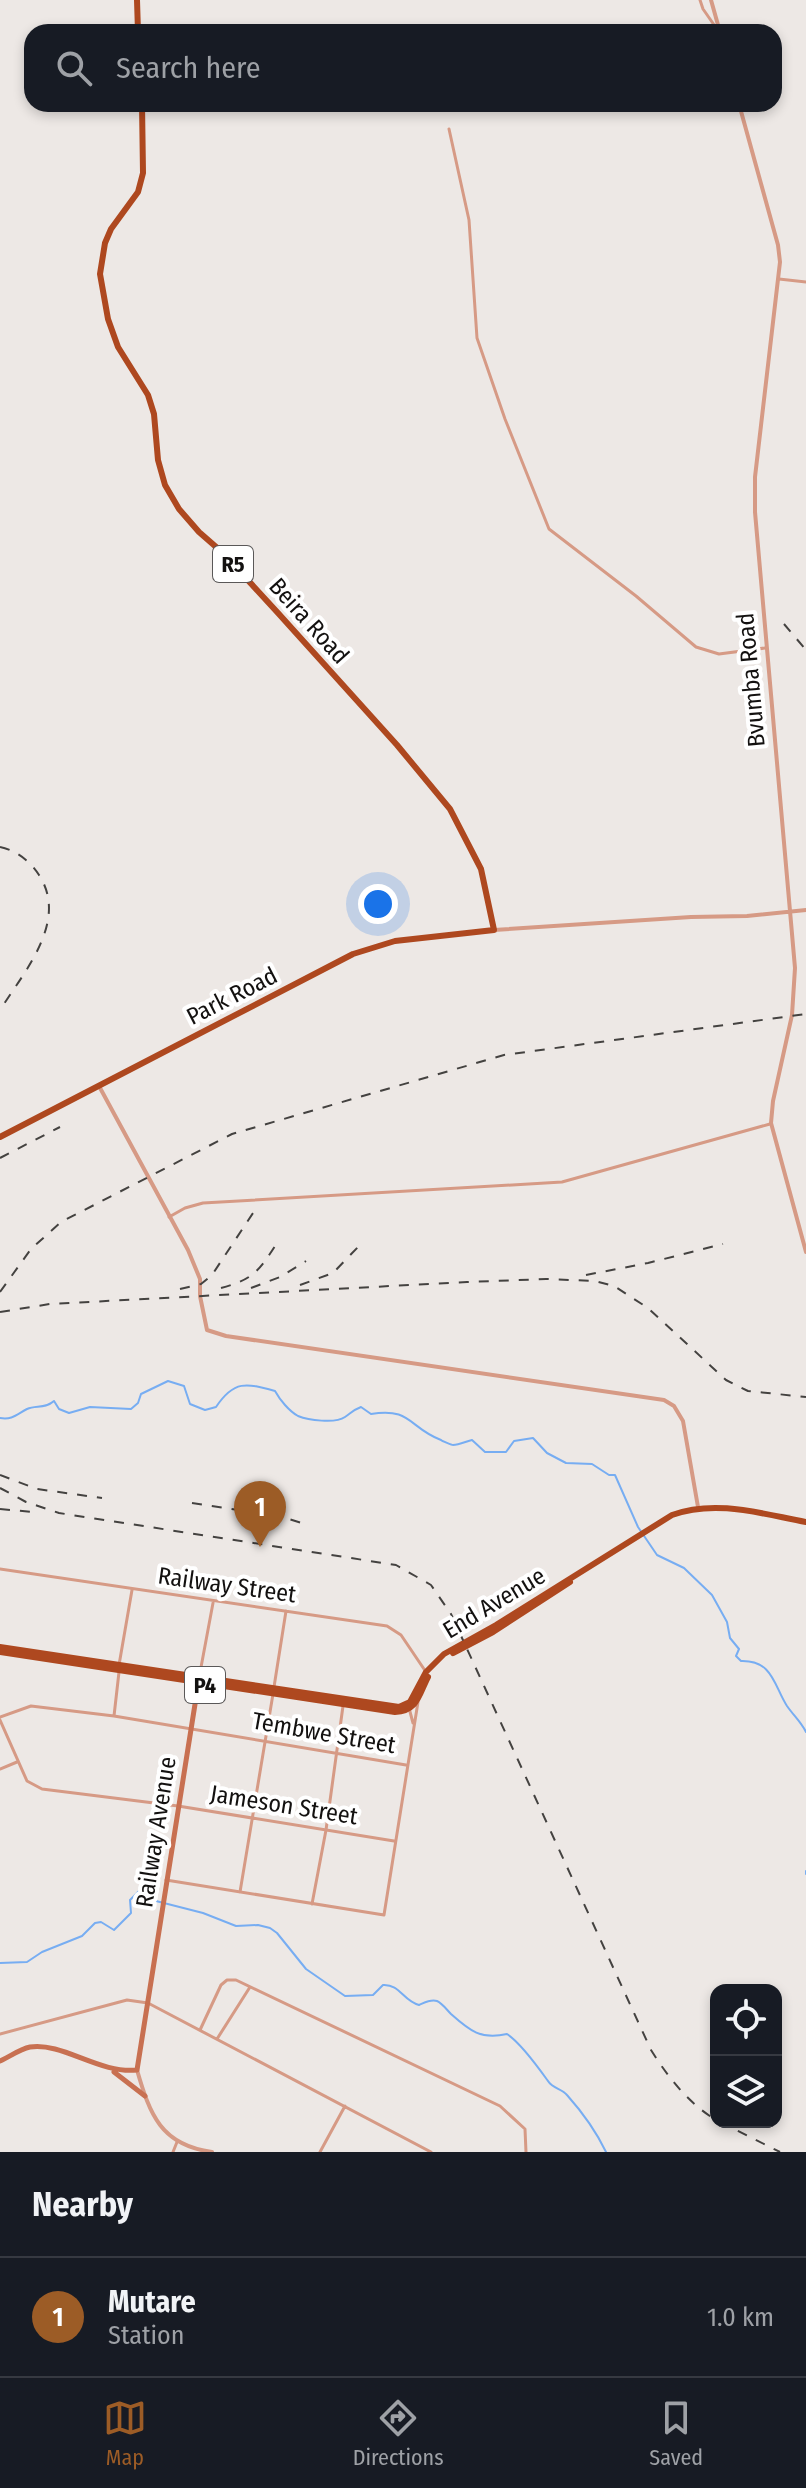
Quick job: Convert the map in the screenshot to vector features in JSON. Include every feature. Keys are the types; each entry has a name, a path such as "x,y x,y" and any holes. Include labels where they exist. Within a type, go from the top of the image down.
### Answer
{"highway":[{"path":"137,0 138,24"},
{"name":"Beira Road","path":"142,112 143,173 138,192 111,229 105,243 100,274 108,319 118,347 148,395 154,414 158,460 165,485 179,509 199,532 269,603 397,745 450,809 481,869 494,930"},
{"name":"Park Road","path":"0,1137 373,946 494,930"},
{"name":"End Avenue","path":"409,1707 426,1672 444,1654 508,1618 672,1515 698,1507 738,1509 806,1522"},
{"name":"End Avenue","path":"409,1707 418,1700 432,1670 444,1659 517,1618 622,1545"},
{"name":"P4","path":"0,1650 274,1692 409,1707"},
{"name":"P4","path":"274,1692 395,1712 409,1707"}],"main road":[{"name":"Railway Avenue","path":"137,2070 199,1681"},
{"path":"0,2061 30,2047 58,2050 121,2072 137,2070"},
{"path":"109,2068 145,2096"}],"street":[{"path":"700,0 713,24"},
{"path":"711,0 717,24"},
{"name":"Bvumba Road","path":"741,112 778,245 779,279 755,477 765,648 795,956 795,986 771,1123 806,1252"},
{"path":"449,129 469,220 477,338 549,529 705,652 737,653 765,648"},
{"path":"779,279 806,282"},
{"path":"494,930 806,910"},
{"path":"99,1086 188,1250 200,1279 205,1325 211,1332 664,1400 674,1406 683,1421 698,1507"},
{"path":"169,1217 203,1203 562,1182 771,1123"},
{"name":"Railway Street","path":"0,1569 395,1629 426,1672"},
{"path":"114,1716 132,1590"},
{"name":"Railway Avenue","path":"199,1681 213,1601"},
{"path":"240,1892 286,1611"},
{"name":"End Avenue","path":"312,1904 384,1915 418,1700"},
{"path":"166,1880 312,1904 344,1705"},
{"name":"Tembwe Street","path":"0,1718 31,1706 114,1716 406,1765"},
{"name":"End Avenue","path":"409,1707 414,1729"},
{"path":"0,1718 17,1762 0,1769"},
{"name":"Jameson Street","path":"17,1762 27,1781 42,1789 178,1806 394,1841"},
{"path":"200,2030 218,1990 227,1980 236,1980 500,2106 525,2129 526,2152"},
{"path":"217,2039 250,1987"},
{"path":"0,2034 127,2000 148,2003 431,2152"},
{"path":"137,2070 153,2115 177,2142 212,2152"},
{"path":"320,2152 345,2106"},
{"path":"173,2152 177,2142"}],"waterway":[{"path":"0,1418 11,1418 27,1409 54,1401 59,1409 69,1413 90,1407 131,1409 138,1403 141,1394 168,1381 184,1386 190,1404 205,1410 216,1407 235,1388 248,1385 275,1391 288,1408 302,1417 322,1421 341,1419 361,1407 371,1414 394,1413 452,1445 472,1440 485,1452 506,1452 514,1441 533,1438 547,1453 566,1463 592,1464 609,1475 615,1475 638,1527 657,1555 684,1568 712,1595 727,1622 730,1638 739,1649 736,1656 741,1661 752,1662 766,1670 806,1732"},
{"path":"0,1963 27,1962 42,1952 82,1936 95,1923 101,1922 114,1930 131,1913 130,1900 139,1891 156,1901 203,1913 236,1926 270,1928 306,1969 345,1996 373,1995 383,1985 389,1985 419,2005 439,2002 476,2033 490,2036 507,2034 550,2083 573,2102 606,2152"}],"railway":[{"path":"784,624 806,650"},
{"path":"0,847 17,854 36,870 47,892 49,910 40,946 0,1010"},
{"path":"0,1292 31,1249 61,1222 232,1134 504,1055 806,1014"},
{"path":"0,1158 60,1127"},
{"path":"180,1289 201,1284 212,1275 257,1207"},
{"path":"221,1288 255,1273 277,1243"},
{"path":"586,1275 723,1244"},
{"path":"300,1285 333,1273 358,1247"},
{"path":"251,1288 280,1277 306,1261"},
{"path":"0,1312 50,1304 467,1282 595,1281 614,1286 648,1308 726,1380 748,1391 806,1397"},
{"path":"0,1475 37,1489 102,1498"},
{"path":"0,1488 26,1502 59,1513 396,1565 431,1585 451,1614 651,2050 679,2089 710,2116"},
{"path":"192,1503 279,1516 308,1525"},
{"path":"0,1509 33,1512"},
{"path":"732,2128 780,2152"}],"place":[{"name":"Mutare","path":"260,1547"}]}
